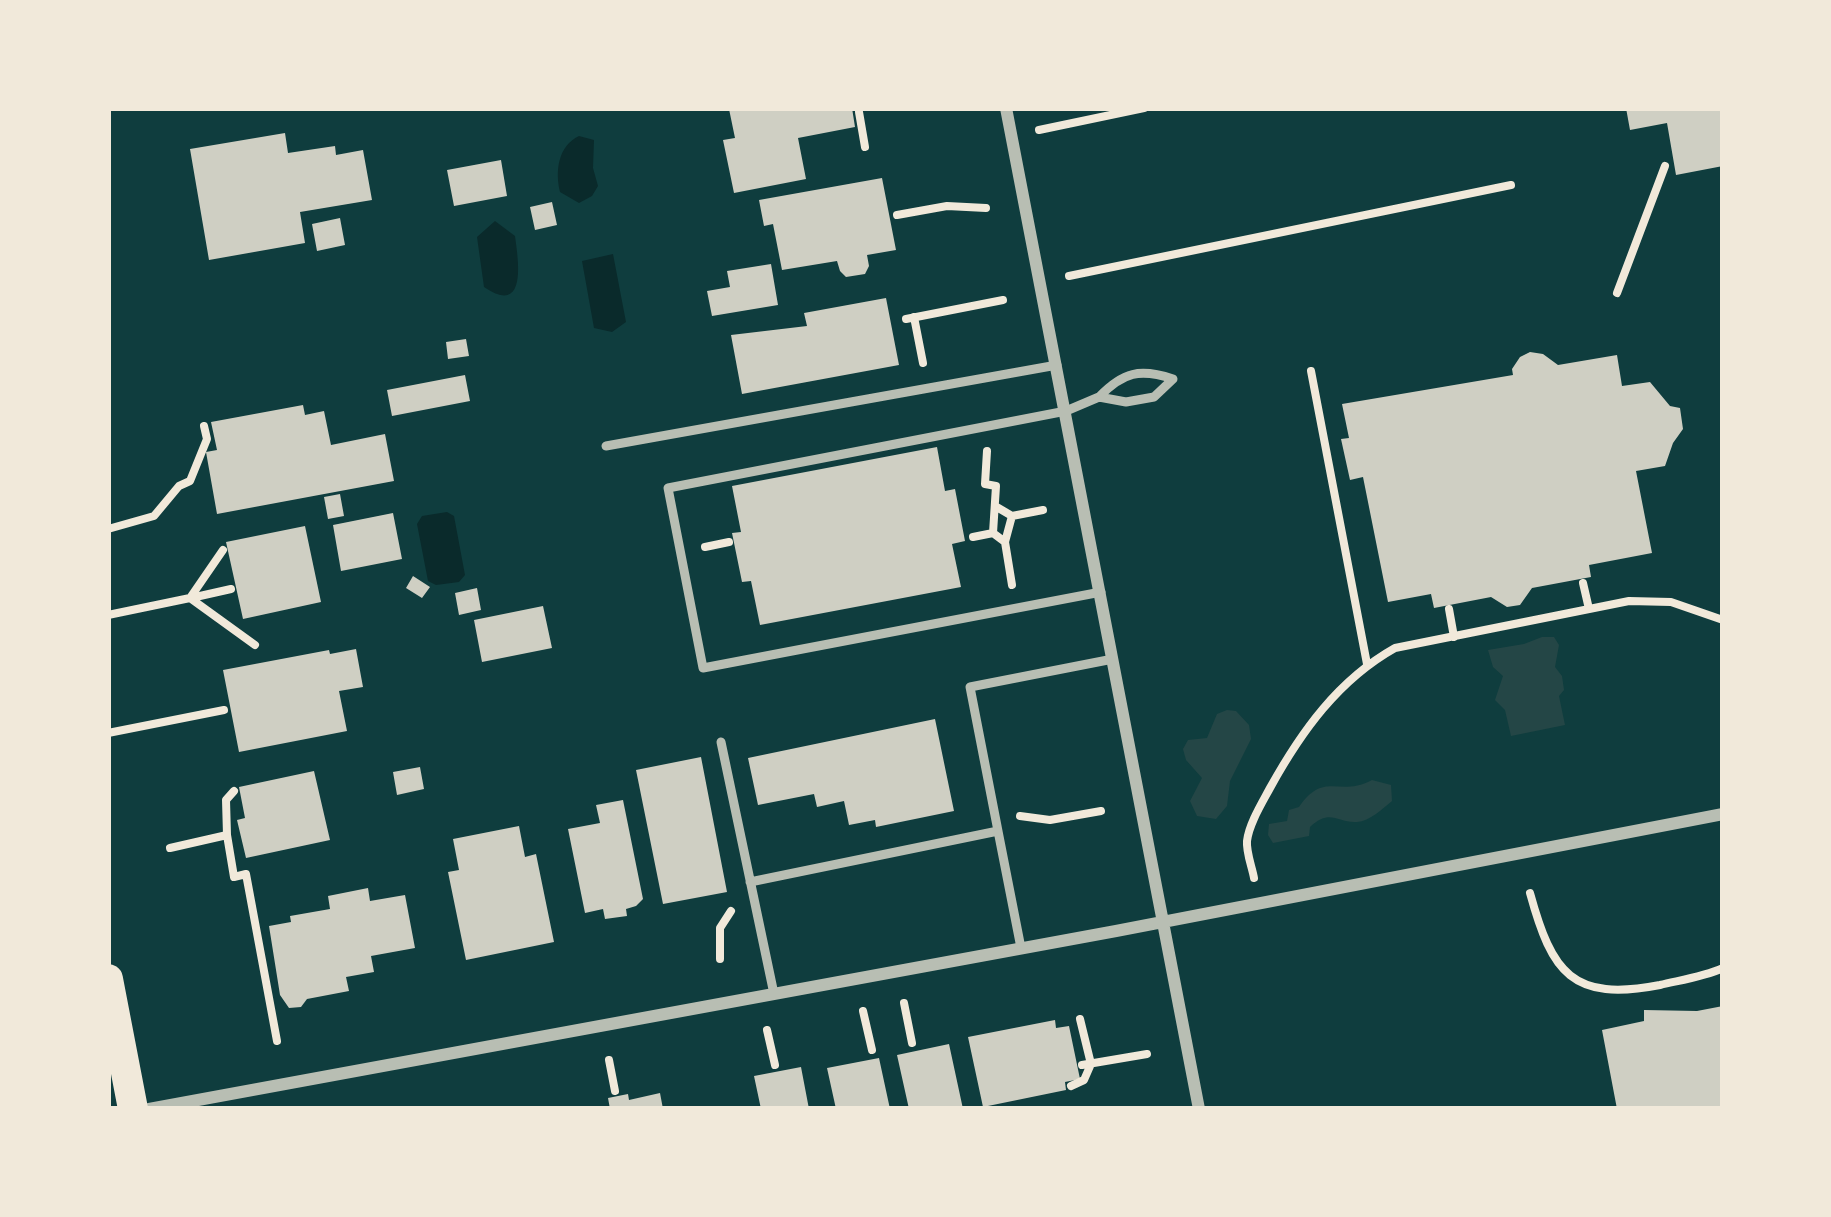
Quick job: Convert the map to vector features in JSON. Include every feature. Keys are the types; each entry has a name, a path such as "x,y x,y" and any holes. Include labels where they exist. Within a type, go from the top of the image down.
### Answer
{"main road":[{"path":"108,979 133,1109"}],"street":[{"path":"1006,108 1199,1109"},
{"path":"148,1109 1723,814"}],"lane":[{"path":"606,446 1057,365"},
{"path":"1100,397 1126,402 1154,397 1173,379 1148,371 1118,376 1100,397 1066,412 668,488 703,668 1101,592"},
{"path":"1022,948 970,686 1114,659"},
{"path":"721,742 774,994"},
{"path":"750,882 998,831"}],"path":[{"path":"1040,130 1144,108"},
{"path":"859,112 866,147"},
{"path":"1617,293 1664,166"},
{"path":"1069,276 1511,185"},
{"path":"897,215 947,206 986,208"},
{"path":"928,388 910,318 1004,300"},
{"path":"1311,371 1366,664"},
{"path":"108,529 154,516 179,486 190,481 207,439 204,426"},
{"path":"989,426 985,484 996,486 993,532"},
{"path":"995,506 1012,516 1043,510"},
{"path":"1012,516 1005,542 1016,608"},
{"path":"973,537 993,532"},
{"path":"993,532 1005,542"},
{"path":"190,598 223,550"},
{"path":"1583,583 1589,609"},
{"path":"108,615 231,589"},
{"path":"190,598 255,645"},
{"path":"1259,903 1246,842 1262,804 1301,736 1366,664 1395,648 1629,601 1671,602 1723,620"},
{"path":"1449,609 1454,637"},
{"path":"108,733 224,710"},
{"path":"234,791 226,800 234,877 247,874 277,1041"},
{"path":"994,813 1050,820 1101,812"},
{"path":"170,848 227,835"},
{"path":"1530,892 1551,956 1598,992 1625,992 1723,968"},
{"path":"904,1003 912,1043"},
{"path":"862,1011 872,1051"},
{"path":"1071,1086 1084,1080 1087,1064 1080,1019"},
{"path":"767,1030 775,1065"},
{"path":"1087,1064 1147,1054"},
{"path":"609,1060 615,1091"}],"shaded area":[{"path":"579,136 594,140 598,186 579,203 560,192 558,176 562,153"},
{"path":"495,221 515,236 517,281 508,295 484,287 477,237"},
{"path":"613,254 626,322 612,332 594,328 582,261"},
{"path":"447,512 454,516 465,575 459,582 436,585 428,581 417,524 422,516"},
{"path":"1554,637 1559,645 1555,667 1562,676 1564,690 1559,696 1565,725 1511,736 1505,710 1495,700 1503,676 1493,667 1488,650"},
{"path":"1236,711 1249,725 1251,739 1230,781 1227,806 1216,819 1197,816 1190,801 1202,778 1183,749 1188,740 1207,738 1217,714"},
{"path":"1372,780 1391,785 1392,801 1371,817 1357,822 1323,818 1310,827 1309,836 1273,843 1268,835 1269,824 1287,821 1289,810 1317,790"}],"building":[{"path":"852,108 855,127 798,138 806,179 734,193 723,140 735,138 729,109"},
{"path":"1626,108 1723,108 1723,166 1676,175 1667,123 1630,130"},
{"path":"285,133 288,153 335,146 336,155 363,150 372,200 300,212 305,243 209,260 190,149"},
{"path":"501,160 507,196 454,206 447,170"},
{"path":"882,178 896,250 867,255 865,274 846,277 837,261 782,270 773,224 764,226 759,200"},
{"path":"552,202 557,225 535,230 530,207"},
{"path":"340,218 345,245 317,251 312,224"},
{"path":"771,264 778,305 712,316 707,291 730,287 727,271"},
{"path":"886,298 899,365 742,394 731,335 807,326 804,313"},
{"path":"466,339 469,356 448,359 446,342"},
{"path":"1530,352 1543,354 1558,365 1617,355 1622,386 1650,382 1670,406 1680,408 1683,429 1665,466 1636,471 1652,553 1589,565 1591,577 1532,588 1520,605 1507,607 1491,597 1434,608 1431,594 1388,602 1363,477 1350,480 1341,439 1349,438 1342,404 1513,375 1520,357"},
{"path":"465,375 470,401 392,416 387,390"},
{"path":"303,405 305,415 324,411 331,445 385,434 394,481 217,514 206,452 217,450 211,422"},
{"path":"937,447 945,491 955,489 965,541 952,544 961,587 760,625 751,581 742,582 732,533 741,532 732,486"},
{"path":"340,494 344,516 328,519 324,497"},
{"path":"393,513 402,559 341,571 333,525"},
{"path":"305,526 321,602 243,619 226,542"},
{"path":"413,576 430,587 422,598 406,588"},
{"path":"477,588 481,610 459,615 455,593"},
{"path":"543,606 552,648 482,662 474,620"},
{"path":"356,649 363,687 339,691 347,731 239,752 223,670"},
{"path":"935,719 954,811 876,827 875,820 849,825 844,801 817,807 814,794 758,805 748,758"},
{"path":"701,757 727,892 663,904 636,770"},
{"path":"420,767 424,789 397,795 393,772"},
{"path":"314,771 330,840 246,858 237,820 245,818 239,787"},
{"path":"623,800 643,899 626,909 627,916 605,919 603,909 585,913 568,829 600,823 596,805"},
{"path":"519,826 525,857 536,854 554,942 466,960 448,872 459,870 453,839"},
{"path":"368,888 370,901 405,895 415,948 371,956 374,972 346,977 349,991 307,999 301,1007 289,1008 280,995 269,926 291,922 290,916 330,909 328,896"},
{"path":"1723,1006 1723,1109 1617,1109 1602,1030 1644,1021 1644,1010 1697,1011"},
{"path":"1055,1020 1056,1028 1069,1026 1080,1079 1065,1082 1066,1090 983,1107 968,1037"},
{"path":"949,1044 963,1109 909,1109 897,1055"},
{"path":"879,1058 890,1109 836,1109 827,1068"},
{"path":"801,1067 809,1109 761,1109 754,1076"},
{"path":"660,1093 663,1109 610,1109 608,1098 628,1094 629,1100"}]}
